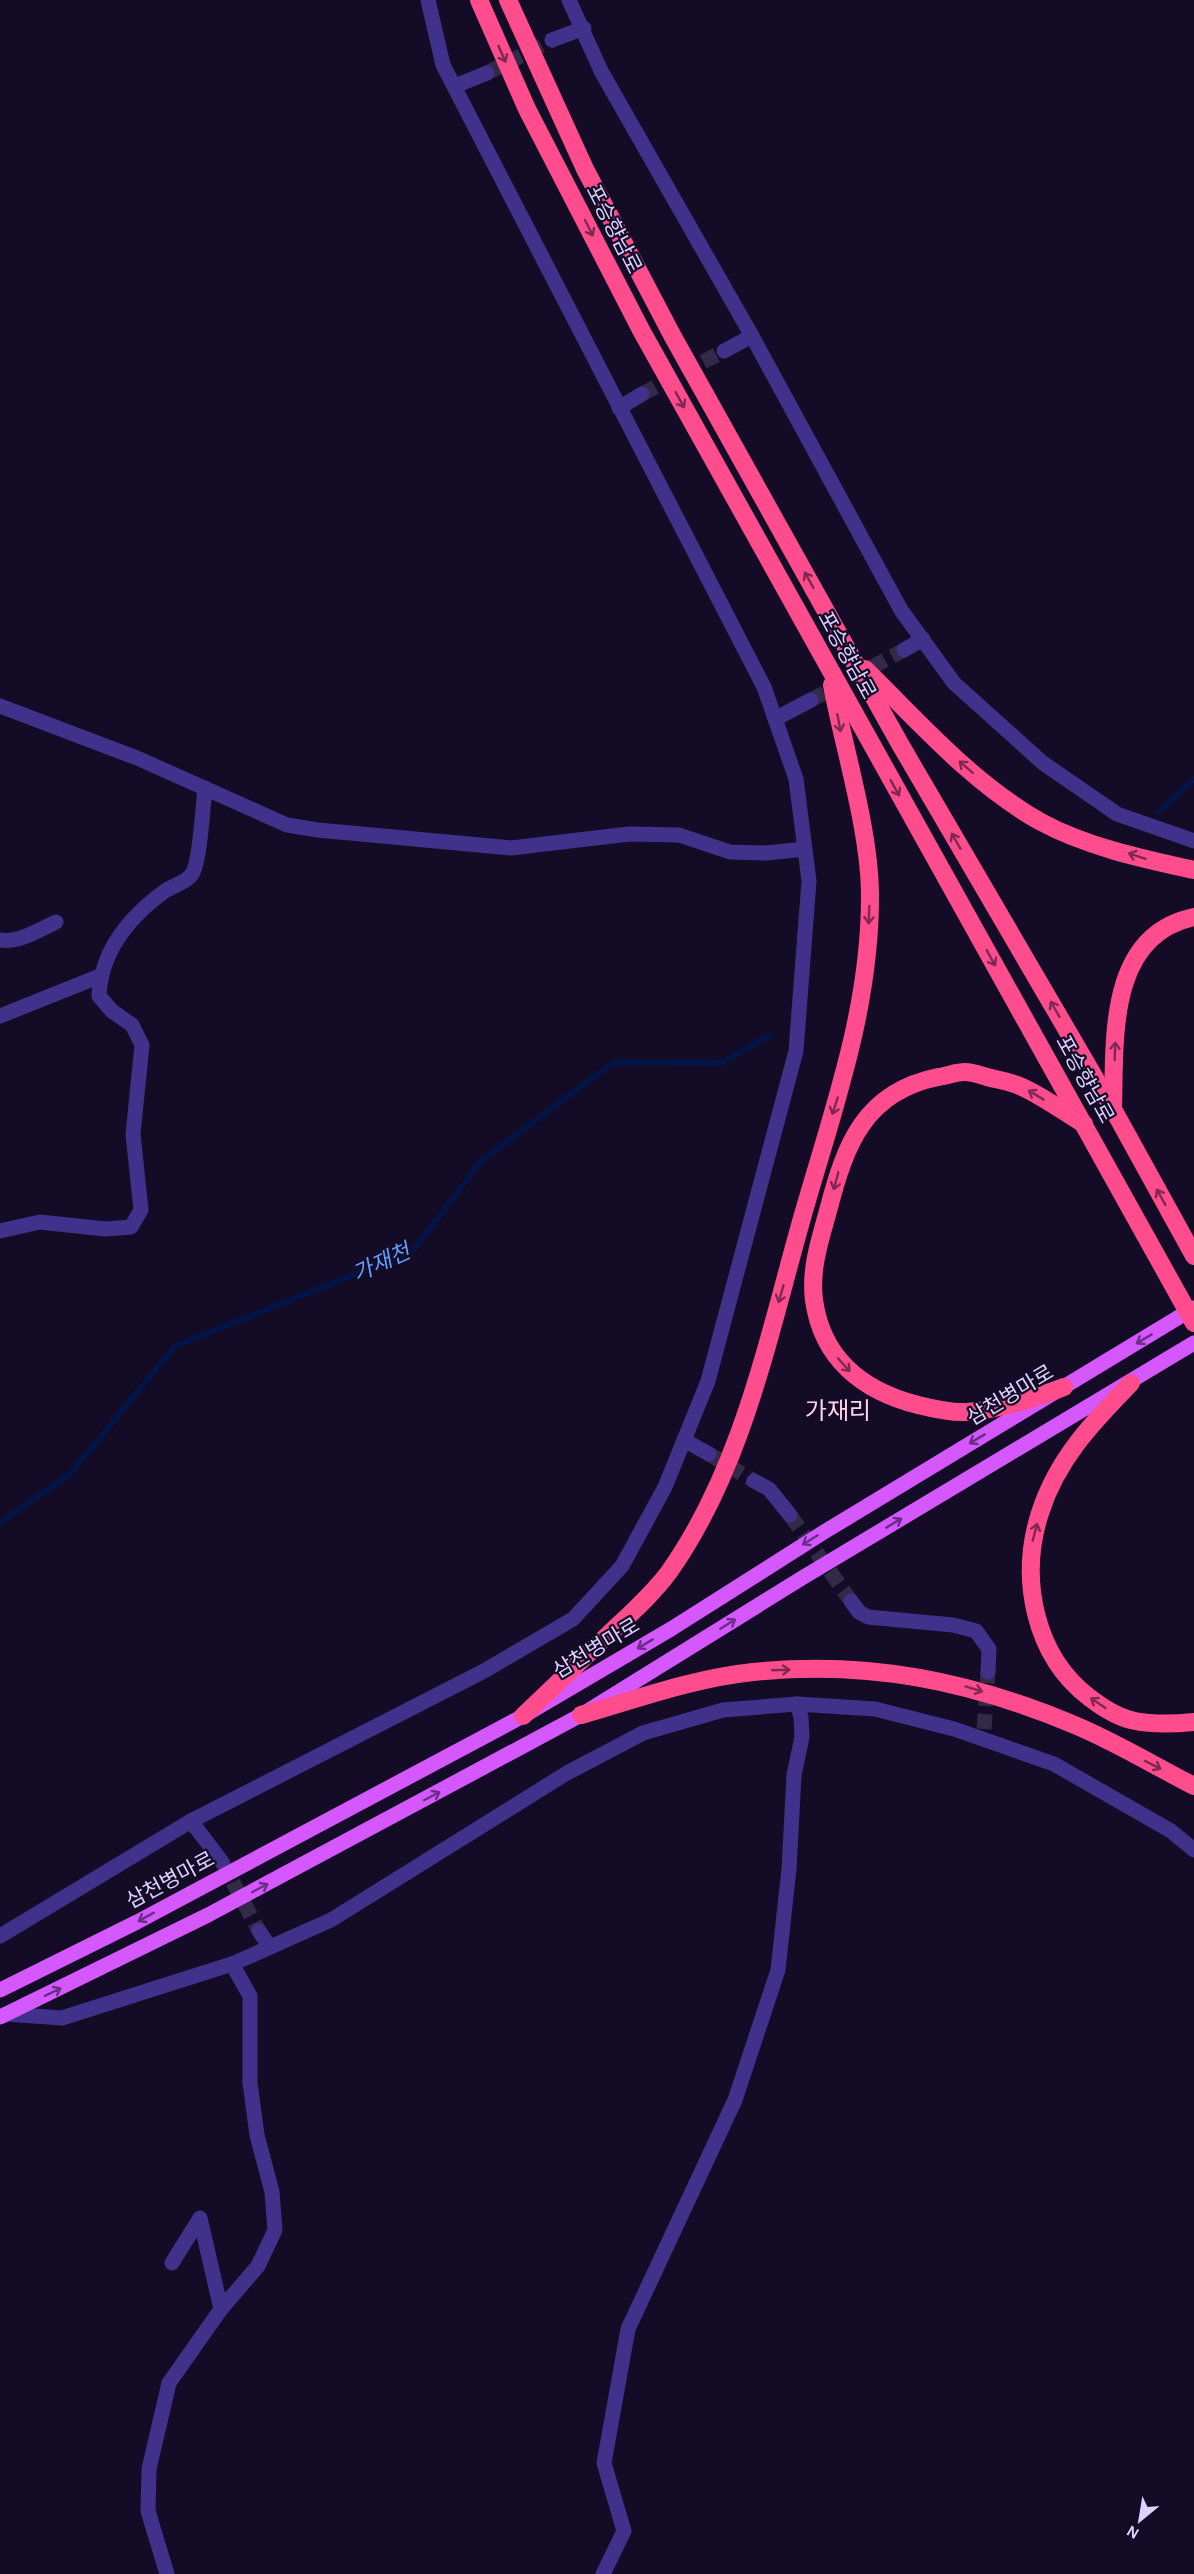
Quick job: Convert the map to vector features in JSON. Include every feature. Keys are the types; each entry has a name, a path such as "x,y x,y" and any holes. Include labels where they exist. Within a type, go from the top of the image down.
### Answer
{"highway":[{"name":"포승향남로","path":"479,0 527,109 636,320 1086,1125 1194,1323"},
{"name":"포승향남로","path":"507,0 585,169 672,335 900,744 1113,1109 1192,1252"},
{"path":"852,657 966,768 1002,796 1043,822 1148,860 1194,870"},
{"path":"523,1716 667,1575 693,1536 722,1480 757,1372 847,1068 861,1010 868,954 870,889 861,821 828,666"},
{"path":"1113,1109 1117,1009 1126,975 1149,938 1194,916"},
{"path":"1064,1387 1018,1404 965,1412 933,1409 898,1400 866,1385 848,1370 832,1350 821,1327 814,1299 814,1263 840,1166 849,1144 861,1125 884,1100 913,1083 966,1072 1021,1086 1086,1125"},
{"path":"1131,1383 1081,1436 1056,1475 1040,1511 1032,1541 1030,1569 1036,1614 1053,1659 1074,1686 1104,1708 1133,1721 1162,1725 1194,1722"},
{"path":"581,1715 686,1685 752,1672 822,1669 892,1671 970,1688 1078,1726 1194,1786"}],"main road":[{"name":"삼천병마로","path":"0,1989 136,1922 523,1716 671,1629 824,1532 1194,1308"},
{"path":"3,2016 208,1915 581,1715 802,1578 1194,1344"}],"street":[{"path":"0,1936 191,1821 484,1671 573,1619 622,1566 665,1486 708,1381 796,1051 809,881 796,779 764,687 444,65 428,0"},
{"path":"569,0 584,28 601,71 752,336 902,610 954,683 1043,764 1117,814 1194,841"},
{"path":"552,40 584,28"},
{"path":"455,86 487,72"},
{"path":"724,351 752,336"},
{"path":"619,408 642,393"},
{"path":"904,650 923,639"},
{"path":"775,719 811,700"},
{"path":"0,706 137,758 287,825 318,830 511,848 629,834 680,835 729,852 766,853 805,849"},
{"path":"0,1230 40,1222 105,1228 131,1227 141,1210 134,1134 142,1045 132,1025 112,1011 99,996 100,976 115,941 136,914 192,874 197,854 205,788"},
{"path":"0,940 22,938 56,922"},
{"path":"0,1016 100,976"},
{"path":"684,1440 708,1454"},
{"path":"753,1481 769,1489 790,1515"},
{"path":"851,1601 859,1612 868,1617 953,1626 976,1631 989,1649 988,1672"},
{"path":"603,2574 624,2531 604,2463 628,2329 735,2100 778,1970 789,1869 794,1775 802,1737 801,1717 796,1704"},
{"path":"3,2016 62,2018 232,1964 331,1920 567,1773 643,1733 723,1710 796,1704 875,1709 984,1735 1054,1764 1171,1831 1194,1850"},
{"path":"191,1821 222,1862"},
{"path":"259,1931 270,1947"},
{"path":"167,2574 148,2511 149,2469 169,2383 221,2309 258,2266 275,2230 272,2192 256,2135 250,2083 250,1996 232,1964"},
{"path":"172,2263 200,2218 221,2309"}],"waterway":[{"name":"가재천","path":"1160,811 1194,779"},
{"name":"가재천","path":"0,1523 71,1473 175,1346 413,1251 480,1162 614,1062 721,1063 769,1036"}],"tunnel":[{"path":"487,73 552,40"},
{"path":"642,394 724,351"},
{"path":"811,700 904,650"},
{"path":"709,1454 754,1481"},
{"path":"790,1515 851,1601"},
{"path":"984,1729 988,1672"},
{"path":"222,1862 259,1931"}],"district":[{"name":"가재리","path":"838,1411"}]}
